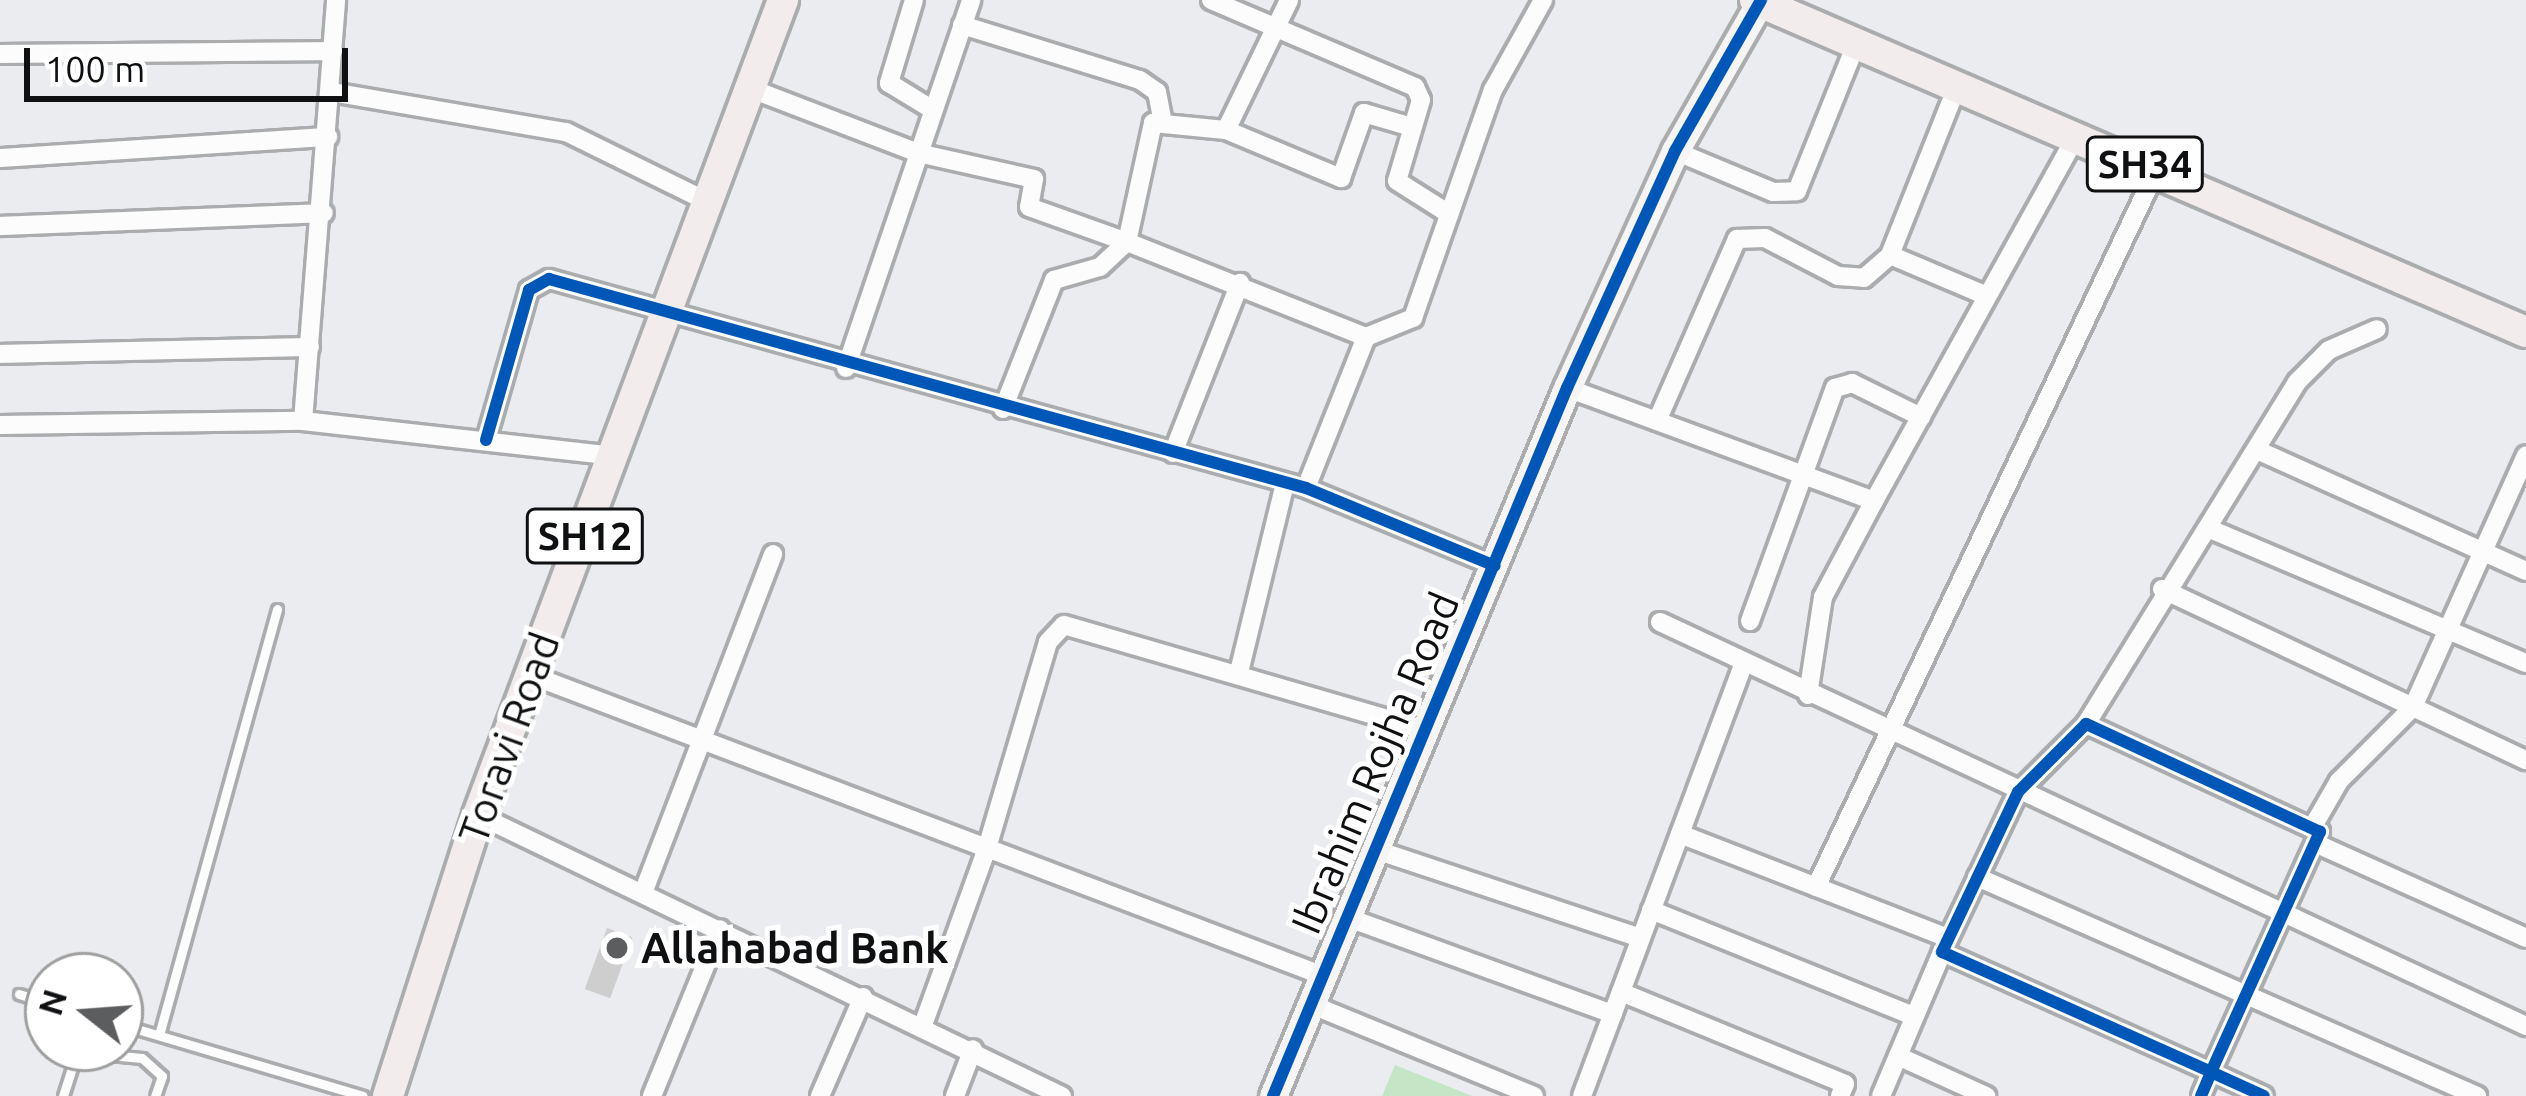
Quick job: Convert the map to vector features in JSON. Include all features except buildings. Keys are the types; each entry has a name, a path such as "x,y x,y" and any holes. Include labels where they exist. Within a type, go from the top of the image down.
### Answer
{"main road":[{"name":"Toravi Road","path":"388,1091 478,815 783,0"},
{"name":"SH34","path":"1758,1 2157,169 2526,332"}],"street":[{"path":"303,422 324,213 336,0"},
{"path":"914,0 889,83 933,110"},
{"path":"846,368 970,0"},
{"path":"1211,0 1273,31 1415,86 1412,127 1397,182 1449,214"},
{"path":"1226,130 1289,0"},
{"path":"749,88 918,153 1034,179 1029,207 1240,283 1366,337 1413,318 1493,90 1543,0"},
{"name":"Ibrahim Rojha Road","path":"1273,1096 1422,729 1568,388 1675,151 1758,1"},
{"path":"962,25 1140,80 1157,92 1162,117 1127,242 1100,267 1054,280 1004,409"},
{"path":"1675,151 1773,192 1797,191 1857,42"},
{"path":"0,54 333,51"},
{"path":"1657,421 1737,239 1765,238 1838,276 1864,278 1891,254 1958,84"},
{"path":"331,92 566,132 708,202"},
{"path":"1162,117 1226,130 1341,178 1364,113 1412,127"},
{"path":"1808,695 1823,597 2077,135"},
{"path":"0,158 328,137"},
{"path":"1816,887 1884,730 2036,442 2157,169"},
{"path":"0,226 324,213"},
{"path":"1891,254 1988,296"},
{"path":"486,440 535,281 665,320 1306,488 1495,566"},
{"path":"1172,454 1240,283"},
{"path":"1881,1096 1945,945 2018,792 2086,724 2162,589 2210,529 2314,360 2377,329"},
{"path":"1306,488 1366,337"},
{"path":"0,354 310,346"},
{"path":"1750,621 1801,475 1842,383 1921,417"},
{"path":"1568,388 1874,501"},
{"path":"0,425 303,422 616,455"},
{"path":"2257,450 2526,571"},
{"path":"2201,1096 2339,781 2414,707 2526,454"},
{"path":"1239,672 1286,483"},
{"path":"2210,529 2526,663"},
{"path":"643,893 773,554"},
{"path":"2162,589 2526,760"},
{"path":"1660,622 1743,665 2526,1025"},
{"path":"923,1025 987,848 1055,630 1076,625 1422,729"},
{"path":"1582,1096 1743,665"},
{"path":"532,675 1322,975"},
{"path":"2086,724 2526,938"},
{"path":"478,815 973,1049 1062,1096"},
{"path":"1680,834 1816,887 2264,1096"},
{"path":"1373,849 1641,938"},
{"path":"1977,877 2477,1096"},
{"path":"1652,910 1914,1016"},
{"path":"1346,916 1612,1014"},
{"path":"652,1096 721,929"},
{"path":"1621,992 1845,1084 1840,1096"},
{"path":"820,1096 863,997"},
{"path":"1310,1004 1534,1096"},
{"path":"956,1096 973,1049"},
{"path":"1898,1056 1986,1096"}],"lane":[{"path":"158,1036 277,609"},
{"path":"19,994 24,996"},
{"path":"144,1032 363,1096"},
{"path":"63,1096 77,1052 142,1058 162,1076 155,1096"}],"green space":[{"path":"1395,1065 1472,1096 1382,1096"}],"cycle path":[{"path":"1273,1096 1567,388 1675,151 1761,0"},
{"path":"486,440 529,290 549,279 1306,488 1495,566"},
{"path":"2201,1096 2211,1072 2320,832 2086,724 2018,792 1942,952 2211,1072 2264,1096"}],"place":[{"name":"Allahabad Bank","path":"617,948"}]}
